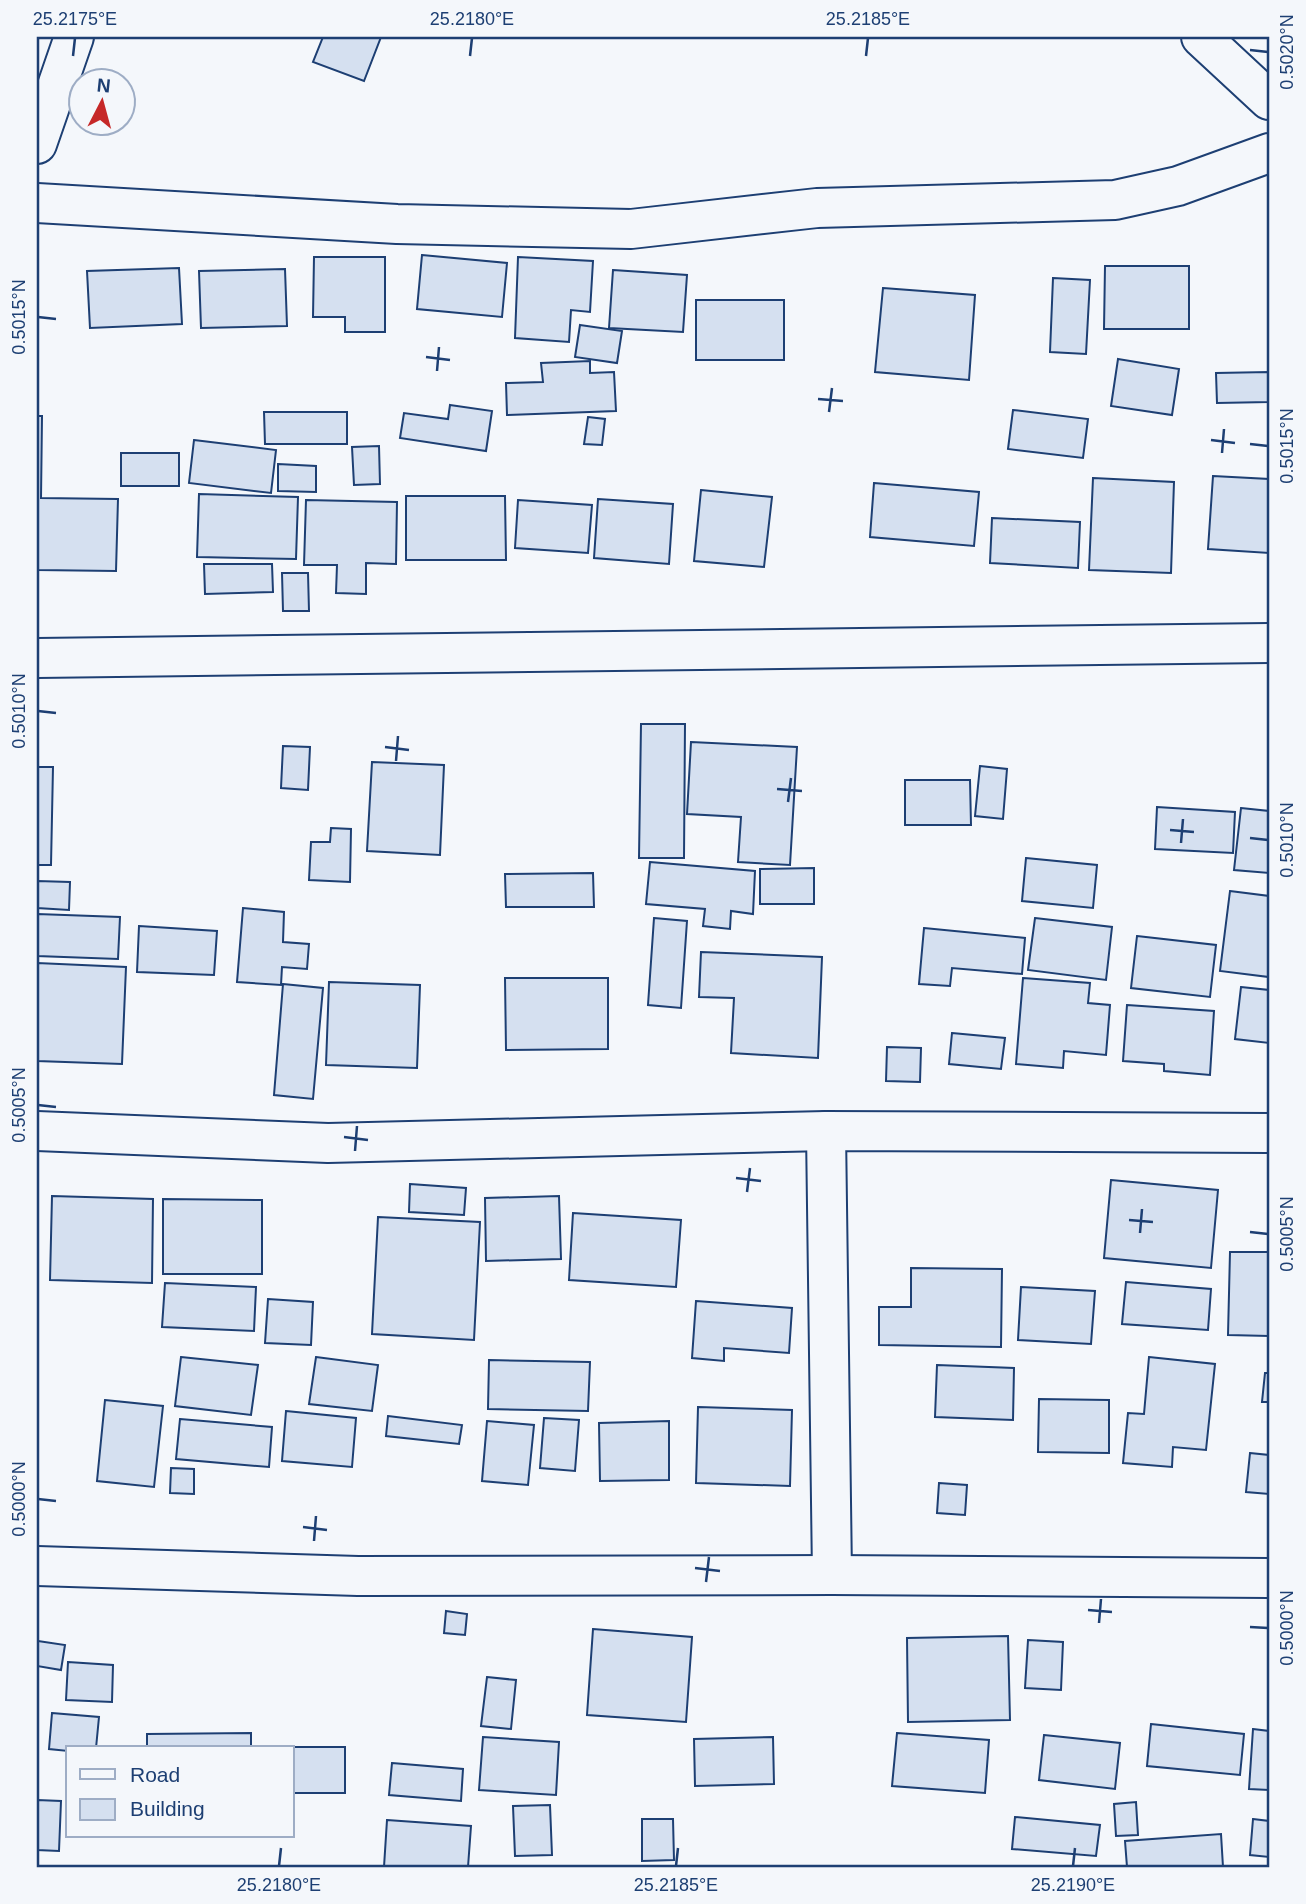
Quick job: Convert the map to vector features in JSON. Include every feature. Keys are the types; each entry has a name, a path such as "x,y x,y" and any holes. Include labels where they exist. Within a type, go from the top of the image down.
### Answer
{"street":[{"path":"37,144 74,37"},
{"path":"1201,37 1269,100"},
{"path":"37,203 397,223 631,229 817,208 1115,200 1178,186 1269,153"},
{"path":"37,658 1269,643"},
{"path":"37,1131 328,1143 827,1131 1269,1133"},
{"path":"827,1131 832,1575"},
{"path":"37,1566 358,1576 1269,1578"}],"building":[{"path":"323,37 381,37 364,81 313,62"},
{"path":"422,255 507,263 502,317 417,309"},
{"path":"314,257 385,257 385,332 345,332 345,317 313,317"},
{"path":"518,257 593,261 590,312 571,310 569,342 515,338"},
{"path":"1105,266 1189,266 1189,329 1104,329"},
{"path":"179,268 182,324 90,328 87,271"},
{"path":"285,269 287,326 201,328 199,271"},
{"path":"613,270 687,275 683,332 609,328"},
{"path":"1053,278 1090,280 1086,354 1050,352"},
{"path":"883,288 975,295 969,380 875,372"},
{"path":"696,300 784,300 784,360 696,360"},
{"path":"580,325 622,331 617,363 575,357"},
{"path":"1118,359 1179,369 1172,415 1111,406"},
{"path":"590,361 590,373 614,372 616,411 507,415 506,383 543,382 541,363"},
{"path":"1269,372 1269,402 1217,403 1216,373"},
{"path":"450,405 492,411 486,451 400,438 404,413 448,419"},
{"path":"1013,410 1088,419 1083,458 1008,449"},
{"path":"264,412 347,412 347,444 265,444"},
{"path":"37,416 42,416 41,498 118,499 116,571 37,570"},
{"path":"588,417 605,419 602,445 584,444"},
{"path":"194,440 276,450 271,493 189,483"},
{"path":"379,446 380,484 354,485 352,447"},
{"path":"121,453 179,453 179,486 121,486"},
{"path":"278,464 316,466 316,492 278,491"},
{"path":"1213,476 1269,479 1269,553 1208,549"},
{"path":"1093,478 1174,482 1171,573 1089,570"},
{"path":"874,483 979,492 974,546 870,537"},
{"path":"701,490 772,497 764,567 694,561"},
{"path":"199,494 298,497 296,559 197,557"},
{"path":"406,496 505,496 506,560 406,560"},
{"path":"598,499 673,504 669,564 594,558"},
{"path":"306,500 397,502 396,564 366,563 366,594 336,593 337,565 304,565"},
{"path":"518,500 592,505 588,553 515,548"},
{"path":"992,518 1080,522 1078,568 990,563"},
{"path":"204,564 272,564 273,592 205,594"},
{"path":"282,573 308,573 309,611 283,611"},
{"path":"641,724 685,724 684,858 639,858"},
{"path":"691,742 797,747 790,865 738,862 741,817 687,814"},
{"path":"283,746 310,747 308,790 281,788"},
{"path":"372,762 444,765 440,855 367,851"},
{"path":"980,766 1007,769 1003,819 975,816"},
{"path":"37,767 53,767 51,865 37,865"},
{"path":"905,780 970,780 971,825 905,825"},
{"path":"1157,807 1235,812 1233,853 1155,849"},
{"path":"1241,808 1269,811 1269,873 1234,870"},
{"path":"331,828 351,829 350,882 309,880 311,842 330,842"},
{"path":"1026,858 1097,865 1093,908 1022,901"},
{"path":"650,862 755,871 753,914 731,911 730,929 703,926 705,909 646,904"},
{"path":"814,868 814,904 760,904 760,869"},
{"path":"593,873 594,907 506,907 505,874"},
{"path":"37,881 70,882 69,910 37,908"},
{"path":"1230,891 1269,896 1269,977 1220,971"},
{"path":"243,908 284,912 283,942 309,944 307,969 282,967 281,985 237,982"},
{"path":"37,914 120,917 118,959 37,956"},
{"path":"654,918 687,921 681,1008 648,1005"},
{"path":"1035,918 1112,927 1106,980 1028,970"},
{"path":"139,926 217,931 214,975 137,972"},
{"path":"924,928 1025,938 1022,974 952,968 950,986 919,984"},
{"path":"1137,936 1216,945 1210,997 1131,988"},
{"path":"701,952 822,957 818,1058 731,1053 734,998 699,997"},
{"path":"37,963 126,967 122,1064 37,1061"},
{"path":"505,978 608,978 608,1049 506,1050"},
{"path":"1023,978 1090,983 1088,1003 1110,1005 1106,1055 1064,1051 1063,1068 1016,1064"},
{"path":"329,982 420,985 417,1068 326,1065"},
{"path":"283,984 323,988 313,1099 274,1095"},
{"path":"1241,987 1269,990 1269,1043 1235,1039"},
{"path":"1127,1005 1214,1011 1210,1075 1164,1071 1164,1064 1123,1061"},
{"path":"952,1033 1005,1038 1001,1069 949,1064"},
{"path":"887,1047 921,1048 920,1082 886,1081"},
{"path":"1111,1180 1218,1190 1211,1268 1104,1258"},
{"path":"410,1184 466,1188 464,1215 409,1212"},
{"path":"52,1196 153,1199 152,1283 50,1280"},
{"path":"559,1196 561,1259 486,1261 485,1198"},
{"path":"163,1199 262,1200 262,1274 163,1274"},
{"path":"573,1213 681,1220 676,1287 569,1280"},
{"path":"378,1217 480,1222 474,1340 372,1334"},
{"path":"1230,1252 1269,1252 1269,1336 1228,1335"},
{"path":"911,1268 1002,1269 1001,1347 879,1345 879,1307 911,1307"},
{"path":"1126,1282 1211,1289 1208,1330 1122,1324"},
{"path":"165,1283 256,1287 254,1331 162,1327"},
{"path":"1021,1287 1095,1291 1091,1344 1018,1340"},
{"path":"268,1299 313,1302 311,1345 265,1343"},
{"path":"696,1301 792,1308 789,1353 724,1348 724,1361 692,1358"},
{"path":"181,1357 258,1365 251,1415 175,1406"},
{"path":"316,1357 378,1365 372,1411 309,1404"},
{"path":"1149,1357 1215,1364 1206,1450 1173,1447 1172,1467 1123,1463 1128,1413 1144,1414"},
{"path":"489,1360 590,1362 588,1411 488,1409"},
{"path":"937,1365 1014,1368 1013,1420 935,1417"},
{"path":"1265,1373 1269,1373 1269,1402 1262,1402"},
{"path":"1039,1399 1109,1400 1109,1453 1038,1452"},
{"path":"105,1400 163,1406 154,1487 97,1481"},
{"path":"698,1407 792,1410 790,1486 696,1483"},
{"path":"286,1411 356,1418 352,1467 282,1461"},
{"path":"388,1416 462,1425 459,1444 386,1436"},
{"path":"544,1418 579,1420 575,1471 540,1468"},
{"path":"180,1419 272,1427 269,1467 176,1459"},
{"path":"487,1421 534,1425 528,1485 482,1481"},
{"path":"669,1421 669,1480 600,1481 599,1423"},
{"path":"1250,1453 1269,1455 1269,1494 1246,1492"},
{"path":"171,1468 194,1469 194,1494 170,1493"},
{"path":"939,1483 967,1485 965,1515 937,1513"},
{"path":"446,1611 467,1614 465,1635 444,1633"},
{"path":"593,1629 692,1637 686,1722 587,1715"},
{"path":"1008,1636 1010,1720 908,1722 907,1638"},
{"path":"1028,1640 1063,1642 1061,1690 1025,1688"},
{"path":"38,1641 65,1645 61,1670 37,1666"},
{"path":"68,1662 113,1665 112,1702 66,1700"},
{"path":"487,1677 516,1680 511,1729 481,1726"},
{"path":"52,1713 99,1717 96,1746 66,1746 66,1751 49,1749"},
{"path":"1151,1724 1244,1734 1240,1775 1147,1766"},
{"path":"1253,1729 1269,1731 1269,1790 1249,1789"},
{"path":"251,1733 251,1746 147,1746 147,1734"},
{"path":"897,1733 989,1740 985,1793 892,1786"},
{"path":"1044,1735 1120,1743 1115,1789 1039,1780"},
{"path":"483,1737 559,1742 556,1795 479,1790"},
{"path":"773,1737 774,1784 695,1786 694,1739"},
{"path":"294,1747 345,1747 345,1793 294,1793"},
{"path":"392,1763 463,1769 461,1801 389,1795"},
{"path":"37,1800 61,1801 59,1851 37,1850"},
{"path":"1136,1802 1138,1835 1116,1836 1114,1804"},
{"path":"550,1805 552,1855 515,1856 513,1806"},
{"path":"1015,1817 1100,1825 1096,1856 1012,1849"},
{"path":"642,1819 673,1819 674,1860 642,1861"},
{"path":"1253,1819 1269,1821 1269,1857 1250,1855"},
{"path":"387,1820 471,1826 468,1867 384,1867"},
{"path":"1221,1834 1223,1867 1127,1867 1125,1841"}]}
